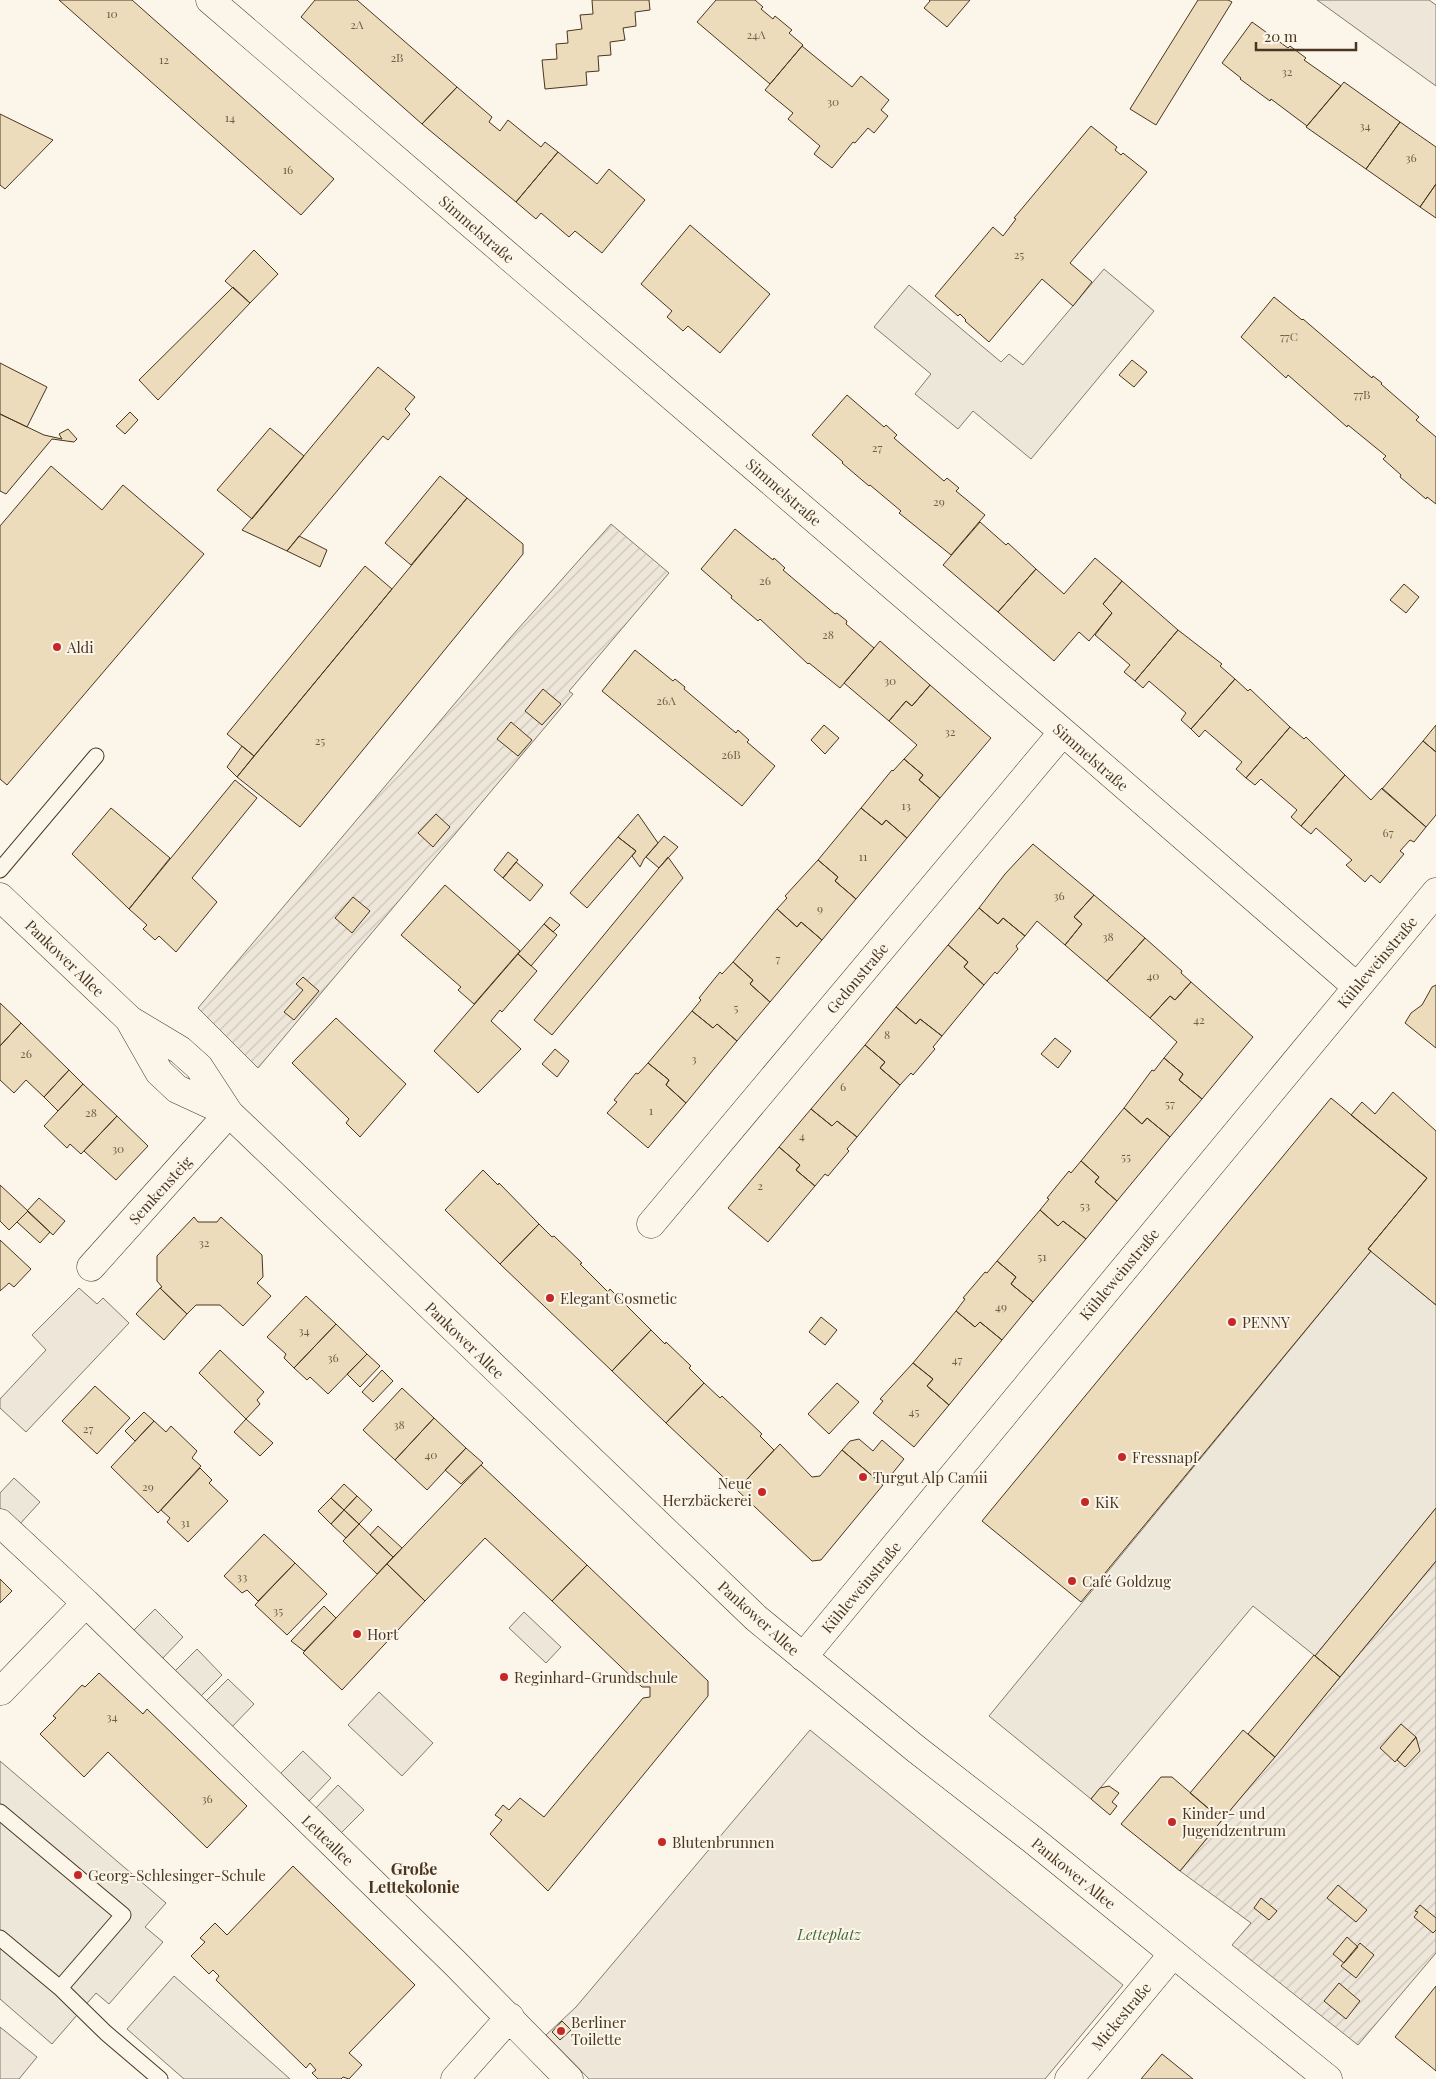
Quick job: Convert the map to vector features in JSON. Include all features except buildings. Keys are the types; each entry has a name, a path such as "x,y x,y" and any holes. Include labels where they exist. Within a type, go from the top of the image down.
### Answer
{"street":[{"name":"Simmelstraße","path":"210,0 1063,732 1357,987"},
{"name":"Gedonstraße","path":"651,1224 1063,732"},
{"name":"Kühleweinstraße","path":"803,1657 1436,892"},
{"name":"Pankower Allee","path":"0,896 130,1020 180,1050 199,1067 229,1113 756,1618 1328,2079"},
{"name":"Semkensteig","path":"91,1267 229,1113"},
{"name":"Letteallee","path":"0,1523 86,1603 510,2018 569,2079"},
{"path":"1,1692 86,1603"},
{"name":"Mickestraße","path":"1069,2079 1173,1954"},
{"path":"455,2079 510,2018"}],"lane":[{"path":"0,870 96,756"},
{"path":"0,1812 123,1915 60,1988"},
{"path":"0,1938 60,1988 106,2033 160,2079"}],"green space":[{"path":"1317,0 1429,0 1436,5 1436,86"},
{"path":"611,524 669,573 569,691 573,694 258,1068 198,1008 510,638"},
{"path":"79,1288 97,1304 103,1298 129,1323 26,1432 0,1408 0,1399 46,1350 32,1335"},
{"path":"1436,1561 1436,1953 1358,2045 1232,1945 1251,1923 1180,1871"},
{"path":"524,1612 561,1647 546,1663 509,1628"},
{"path":"379,1692 433,1743 402,1776 348,1725"},
{"name":"Letteplatz","path":"810,1730 1123,1985 1045,2079 589,2079 546,2035 576,2007"},
{"path":"0,2027 37,2057 19,2079 0,2079"}],"shaded area":[{"path":"1104,269 1154,311 1031,459 973,411 958,429 915,394 931,374 874,327 909,285 1001,362 1009,354 1023,365"},
{"path":"1371,1251 1436,1305 1436,1508 1315,1656 1253,1606 1091,1799 989,1716"},
{"path":"14,1478 40,1502 18,1526 0,1509 0,1493"},
{"path":"155,1609 183,1637 160,1661 131,1633"},
{"path":"197,1649 222,1675 199,1698 173,1673"},
{"path":"228,1679 254,1704 230,1729 204,1703"},
{"path":"303,1751 331,1778 307,1803 279,1775"},
{"path":"0,1761 166,1903 145,1927 163,1942 109,2004 96,1993 52,2044 0,1999"},
{"path":"338,1785 364,1810 340,1834 314,1810"},
{"path":"174,1976 290,2079 184,2079 127,2029"}],"place":[{"name":"Aldi","path":"57,647"},
{"name":"Elegant Cosmetic","path":"550,1298"},
{"name":"PENNY","path":"1232,1322"},
{"name":"Fressnapf","path":"1122,1457"},
{"name":"Turgut Alp Camii","path":"863,1477"},
{"name":"Neue Herzbäckerei","path":"762,1492"},
{"name":"KiK","path":"1085,1502"},
{"name":"Café Goldzug","path":"1072,1581"},
{"name":"Hort","path":"357,1634"},
{"name":"Reginhard-Grundschule","path":"504,1677"},
{"name":"Kinder- und Jugendzentrum","path":"1172,1822"},
{"name":"Blutenbrunnen","path":"662,1842"},
{"name":"Georg-Schlesinger-Schule","path":"78,1875"},
{"name":"Berliner Toilette","path":"561,2031"}],"district":[{"name":"Große Lettekolonie","path":"414,1877"}]}
